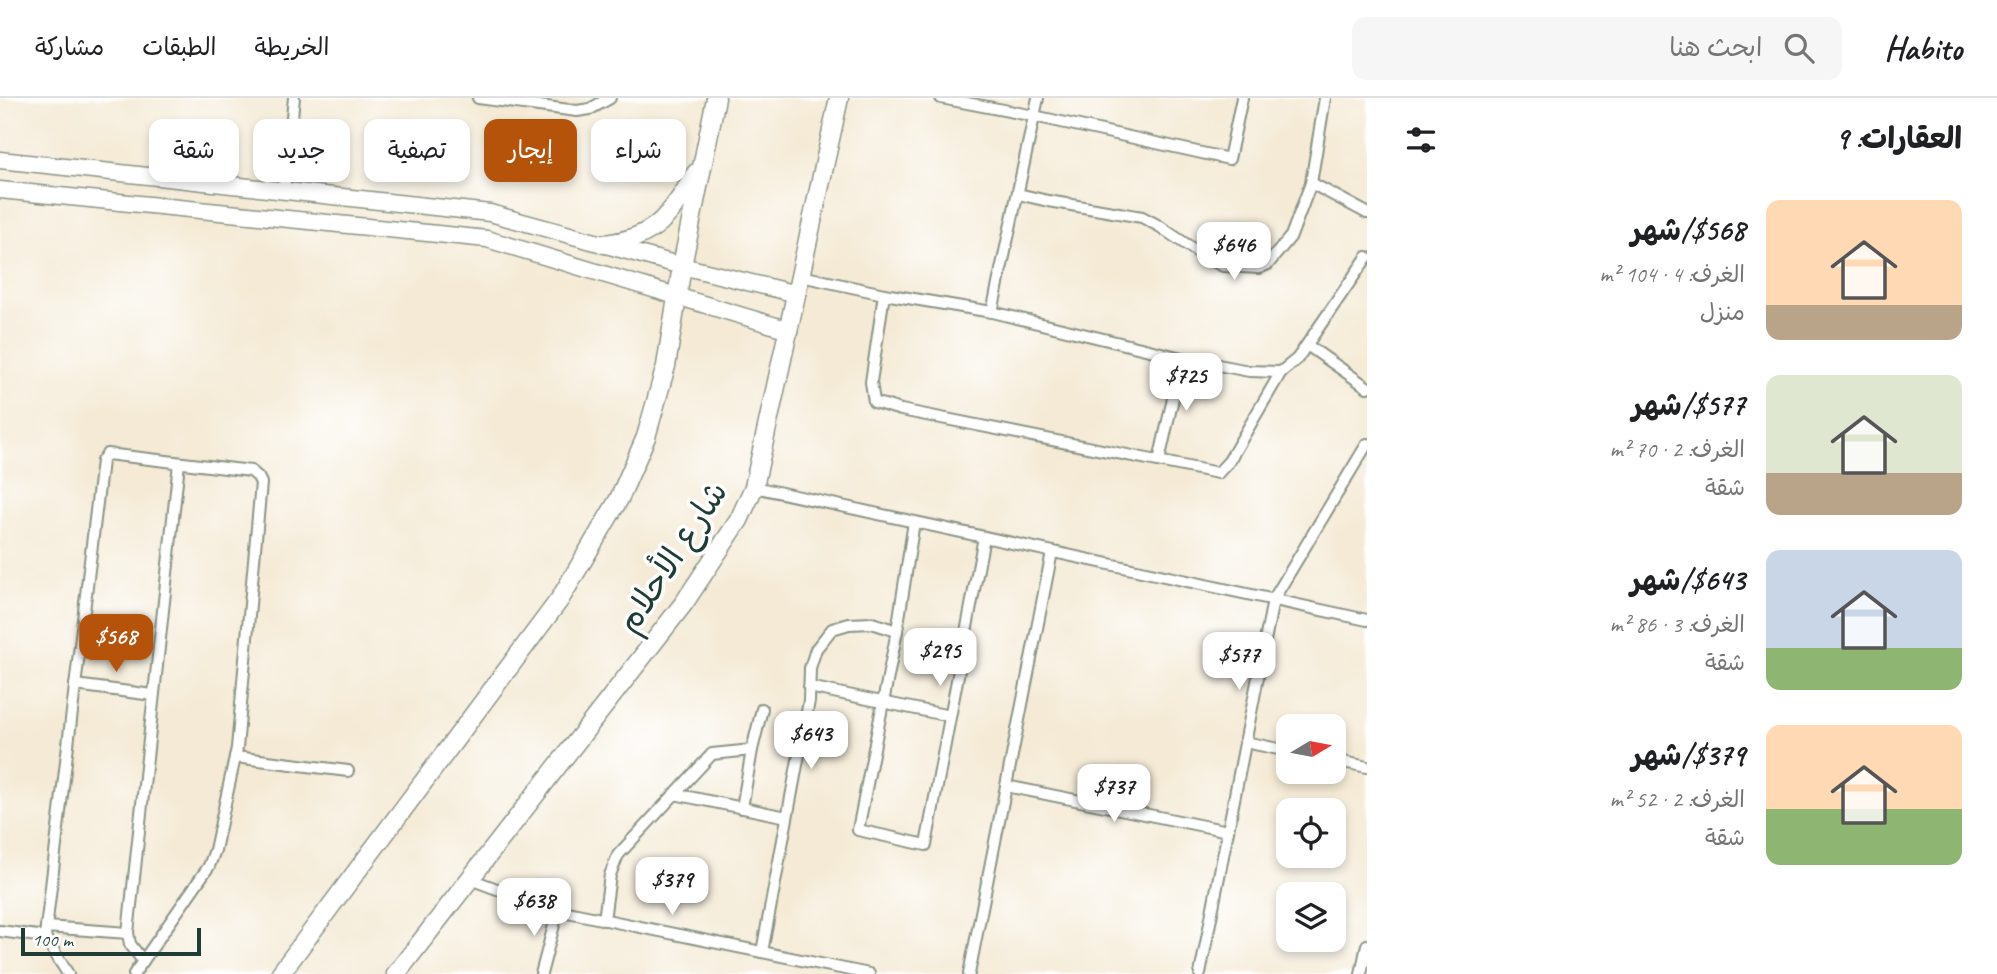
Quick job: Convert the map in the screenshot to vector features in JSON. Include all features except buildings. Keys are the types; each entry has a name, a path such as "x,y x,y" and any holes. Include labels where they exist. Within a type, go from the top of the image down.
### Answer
{"main road":[{"path":"280,974 560,599 620,499 646,437 666,366 682,266 716,98"},
{"name":"شارع الأحلام","path":"396,974 684,603 739,520 754,487 839,98"},
{"path":"0,160 490,213 682,266 799,285"},
{"path":"604,244 635,237 662,222 674,209 704,161"},
{"path":"0,190 487,239 789,330"},
{"path":"379,227 383,202"}],"street":[{"path":"284,191 294,98"},
{"path":"478,98 532,102 577,111 590,109 610,98"},
{"path":"941,98 1229,159 1242,98"},
{"path":"992,312 1038,98"},
{"path":"1017,194 1142,217 1223,265 1259,268 1268,264 1291,236 1311,183 1325,98"},
{"path":"1311,183 1367,213"},
{"path":"884,294 871,382 874,402 901,410 1218,473 1229,461 1281,372 1297,359 1367,257"},
{"path":"799,285 884,294 992,312 1182,358 1249,371 1281,372"},
{"path":"1307,345 1367,387"},
{"path":"1159,461 1182,358"},
{"path":"1200,974 1273,600 1367,444"},
{"path":"68,974 46,932 102,461 107,454 250,471 261,483 235,757 215,850 209,866 134,974"},
{"path":"143,961 130,944 128,933 178,463"},
{"path":"754,487 1367,620"},
{"path":"914,522 897,631 858,830 926,845 984,537"},
{"path":"969,974 1052,552"},
{"path":"762,952 808,701 810,668 816,649 832,629 849,624 872,623 897,631"},
{"path":"75,685 153,695"},
{"path":"809,687 950,716"},
{"path":"742,808 762,709"},
{"path":"1245,743 1276,749"},
{"path":"604,919 610,875 618,855 712,754 752,750"},
{"path":"235,757 348,771"},
{"path":"1346,763 1367,767"},
{"path":"1006,786 1228,831"},
{"path":"674,794 787,817"},
{"path":"470,879 558,910 869,974"},
{"path":"541,974 558,910"},
{"path":"0,931 128,933"},
{"path":"1361,974 1367,945"}]}
